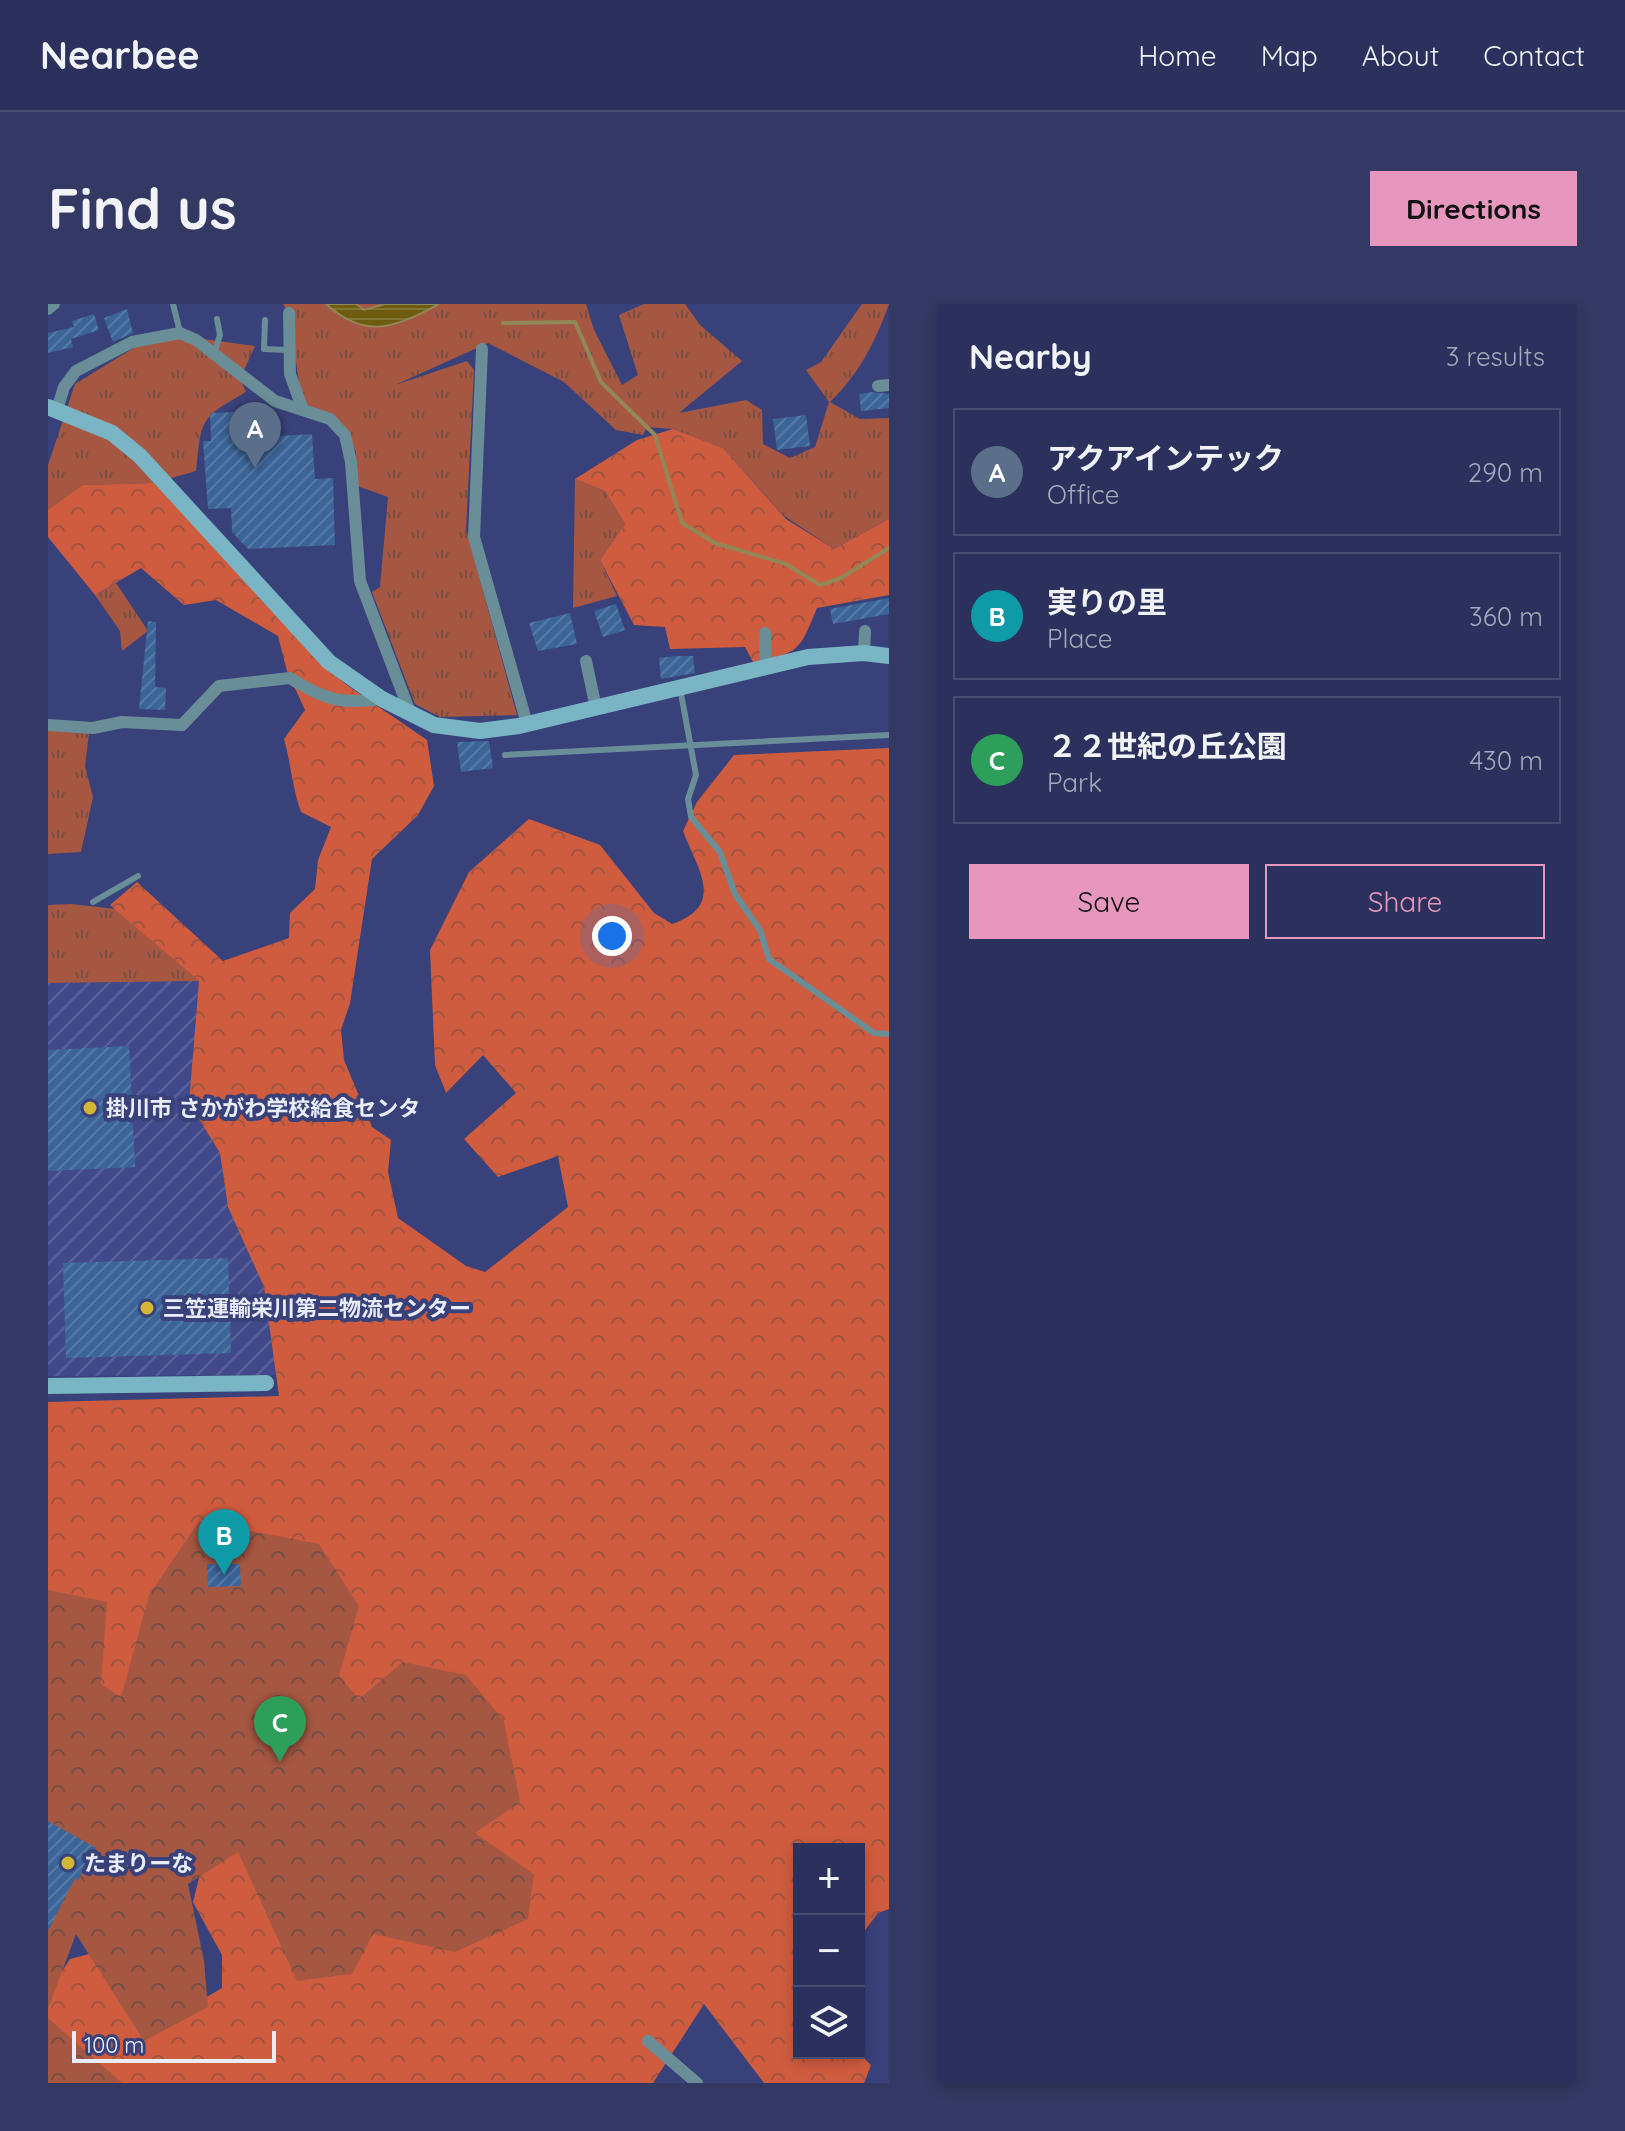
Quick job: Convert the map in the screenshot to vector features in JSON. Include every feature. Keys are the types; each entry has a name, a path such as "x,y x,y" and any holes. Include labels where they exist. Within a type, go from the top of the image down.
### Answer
{"street":[{"path":"48,309 54,304"},
{"path":"289,313 287,350 290,374 303,410"},
{"path":"411,715 360,581 351,462 345,435 330,419 275,401 180,333 132,342 76,371 53,408 112,433 140,456 329,662 382,699 411,715 434,725 480,731 527,724 808,657 864,653 889,656"},
{"path":"482,349 474,537 527,724"},
{"path":"864,653 865,631"},
{"path":"765,633 766,667"},
{"path":"586,661 596,708"},
{"path":"48,725 93,728 122,722 182,725 219,686 290,678 321,698 360,702 382,699"},
{"path":"48,1386 266,1383"},
{"path":"648,2041 697,2083"}],"lane":[{"path":"173,304 180,333"},
{"path":"214,355 220,335 217,319"},
{"path":"265,320 264,349 287,350"},
{"path":"680,688 696,775 688,799 691,817 720,852 735,894 760,930 769,959 874,1033 889,1034"},
{"path":"505,755 889,735"},
{"path":"93,902 138,876"}],"shaded area":[{"path":"326,304 356,304 364,310 385,304 439,304 394,324 367,326 354,323"},
{"path":"199,981 189,1103 220,1153 228,1207 264,1287 277,1375 48,1376 48,983"}],"green space":[{"path":"283,304 586,304 594,330 622,385 638,375 619,315 644,304 685,304 700,325 742,361 679,413 746,400 762,410 763,444 790,458 815,447 829,402 806,370 821,362 862,304 889,304 866,356 830,402 860,419 889,418 889,519 834,549 783,515 723,448 673,429 647,427 643,435 616,430 564,382 488,343 395,385 467,361 474,370 466,529 517,715 440,717 415,704 372,592 380,587 388,497 357,486 356,452 341,422 303,410 289,314"},
{"path":"188,337 255,346 240,379 246,392 219,408 202,430 196,471 154,483 82,485 48,510 48,465 75,384 150,338"},
{"path":"673,429 723,448 786,519 834,549 889,519 889,595 817,608 796,648 780,656 753,662 745,647 670,649 665,627 634,625 600,560 625,524 605,491 575,479 637,440"},
{"path":"575,479 605,491 625,524 600,560 617,596 573,608"},
{"path":"154,483 344,683 427,740 434,786 418,815 372,859 350,1003 341,1030 344,1060 372,1127 391,1140 388,1172 398,1218 466,1266 485,1272 568,1207 558,1156 498,1177 464,1139 516,1093 483,1055 446,1093 435,1065 430,950 469,872 529,819 600,845 654,913 672,924 689,916 699,907 703,897 700,873 683,831 697,802 734,755 889,748 889,1909 878,1913 865,1930 865,1843 793,1843 793,2059 865,2059 871,2065 864,2083 764,2083 704,2004 653,2083 111,2083 48,2026 48,1992 70,1959 97,1952 173,2017 222,1988 222,1955 193,1902 201,1870 375,1724 146,1733 48,1627 48,1402 279,1396 264,1287 228,1207 220,1153 189,1103 199,981 110,905 137,882 223,961 289,938 290,913 315,889 318,860 331,827 301,812 298,803 284,739 305,710 287,671 278,636 216,600 184,605 141,568 95,595 48,537 48,510 82,485"},
{"path":"116,583 148,631 122,651 120,631 95,595"},
{"path":"48,729 89,733 85,766 93,797 81,852 48,854"},
{"path":"48,905 116,909 199,981 48,983"},
{"path":"199,1521 319,1544 359,1606 339,1676 359,1699 403,1662 466,1675 504,1721 520,1802 475,1833 534,1874 528,1919 455,1952 373,1934 352,1974 297,1981 238,1852 188,1884 204,1961 208,2007 144,2041 76,1934 48,2009 48,1590 107,1602 101,1684 121,1697 149,1595"},
{"path":"48,2018 122,2083 48,2083"}],"building":[{"path":"127,309 133,333 113,342 104,318"},
{"path":"94,314 99,330 71,339 73,347 48,353 48,333 74,327 72,321"},
{"path":"859,394 889,394 889,408 861,411"},
{"path":"261,411 261,437 312,434 315,479 333,478 335,545 248,549 232,532 231,508 208,509 203,441 211,441 210,413"},
{"path":"806,415 810,446 777,450 773,419"},
{"path":"889,598 889,614 833,624 830,609"},
{"path":"616,604 625,630 603,637 594,611"},
{"path":"570,613 577,644 538,651 529,623"},
{"path":"148,621 156,622 155,687 166,688 165,710 139,709"},
{"path":"693,656 695,673 661,679 659,658"},
{"path":"489,741 493,768 461,772 457,742"},
{"name":"掛川市 さかがわ学校給食センタ","path":"129,1046 135,1167 48,1171 48,1050"},
{"name":"三笠運輸栄川第二物流センター","path":"228,1258 231,1353 66,1358 63,1263"},
{"path":"207,1564 240,1564 241,1586 208,1587"},
{"name":"たまりーな","path":"48,1821 96,1848 78,1880 75,1878 48,1931"}],"waterway":[{"path":"503,323 575,322 601,382 655,435 682,523 715,543 786,564 820,585 841,578 889,548"}],"place":[{"name":"アクアインテック","path":"255,468"},
{"name":"掛川市 さかがわ学校給食センタ","path":"90,1108"},
{"name":"三笠運輸栄川第二物流センター","path":"147,1308"},
{"name":"実りの里","path":"224,1575"},
{"name":"２２世紀の丘公園","path":"280,1762"},
{"name":"たまりーな","path":"68,1863"}]}
